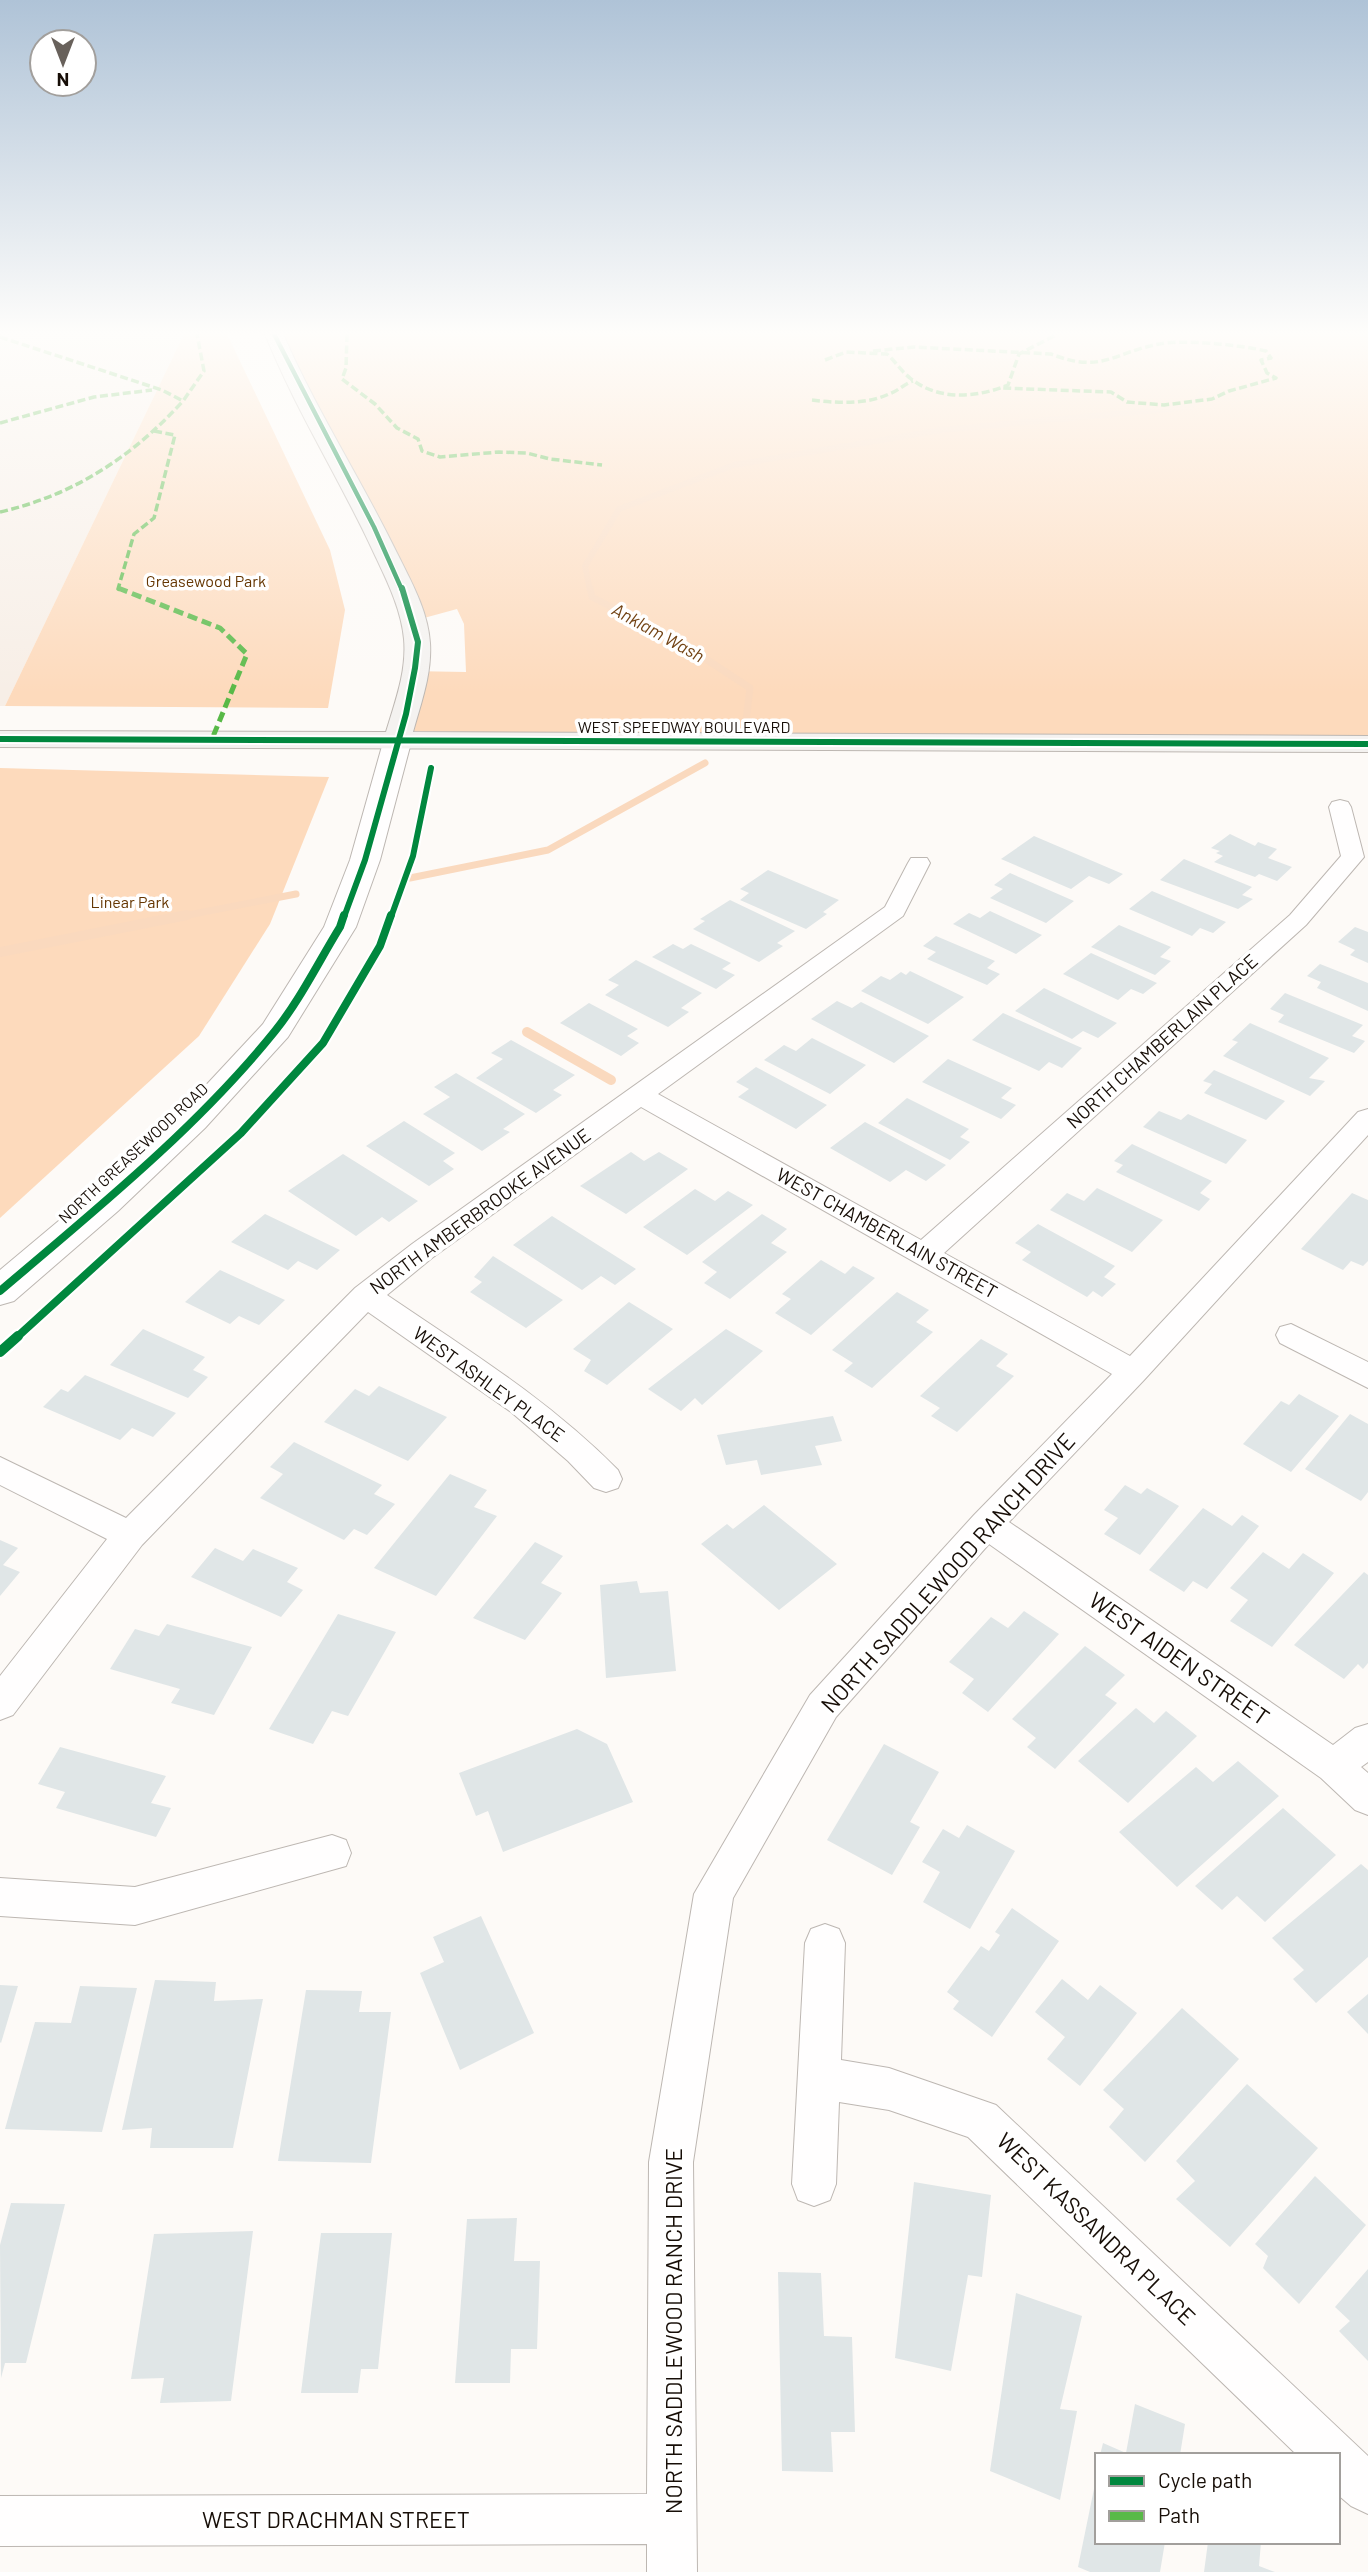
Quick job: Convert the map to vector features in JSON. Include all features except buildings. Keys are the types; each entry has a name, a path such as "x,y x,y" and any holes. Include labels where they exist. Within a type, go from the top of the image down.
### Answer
{"main road":[{"name":"NORTH GREASEWOOD ROAD","path":"336,454 407,600 418,642 415,668 398,739"},
{"name":"WEST SPEEDWAY BOULEVARD","path":"0,739 1368,744"}],"street":[{"name":"NORTH GREASEWOOD ROAD","path":"0,1292 106,1202 193,1120 276,1030 340,927 365,860 398,739"},
{"name":"NORTH CHAMBERLAIN PLACE","path":"925,1253 1298,920 1353,857 1340,807"},
{"name":"NORTH AMBERBROOKE AVENUE","path":"0,1704 130,1535 366,1296 422,1251 895,911 919,863"},
{"name":"WEST CHAMBERLAIN STREET","path":"640,1095 1133,1372"},
{"name":"NORTH SADDLEWOOD RANCH DRIVE","path":"672,2572 671,2162 714,1894 823,1706 986,1524 1133,1372 1368,1118"},
{"name":"WEST ASHLEY PLACE","path":"366,1296 537,1414 584,1455 606,1479"},
{"path":"1291,1335 1368,1376"},
{"path":"0,1470 130,1535"},
{"name":"WEST AIDEN STREET","path":"986,1524 1334,1766 1368,1798"},
{"path":"1334,1766 1368,1740"},
{"path":"0,1897 135,1906 332,1853"},
{"path":"814,2184 825,1943"},
{"name":"WEST KASSANDRA PLACE","path":"819,2078 889,2089 981,2120 1330,2453"},
{"path":"1340,2463 1368,2489"},
{"name":"WEST DRACHMAN STREET","path":"0,2521 672,2519"}],"shaded area":[{"path":"0,454 126,454 5,706 0,706"}],"green space":[{"name":"Greasewood Park","path":"126,454 284,454 330,550 345,610 328,708 5,706"},
{"path":"322,454 1368,454 1368,743 400,731 409,671 466,672 464,624 457,609 413,621"},
{"name":"Linear Park","path":"0,768 329,777 270,924 199,1036 0,1218"}],"waterway":[{"name":"Anklam Wash","path":"590,590 585,566 619,509 734,465 799,454"},
{"name":"Anklam Wash","path":"590,588 592,597 686,646 750,688 746,721"},
{"name":"Anklam Wash","path":"410,878 548,850 705,763"},
{"name":"Anklam Wash","path":"178,917 296,894"},
{"name":"Anklam Wash","path":"0,952 187,915"},
{"path":"527,1032 611,1080"}],"marked path":[{"path":"0,512 26,506 72,489 128,454"},
{"path":"170,454 154,518 134,534 118,589 220,628 247,654 212,739"},
{"path":"431,454 440,457 475,454"},
{"path":"531,454 602,465"}],"cycle path":[{"path":"0,1291 105,1202 193,1120 276,1030 340,927 365,860 406,714 418,642 407,600 374,527 336,454"},
{"path":"0,739 1368,744"},
{"path":"0,1352 241,1133 323,1043 380,946 413,856 431,768"}]}
